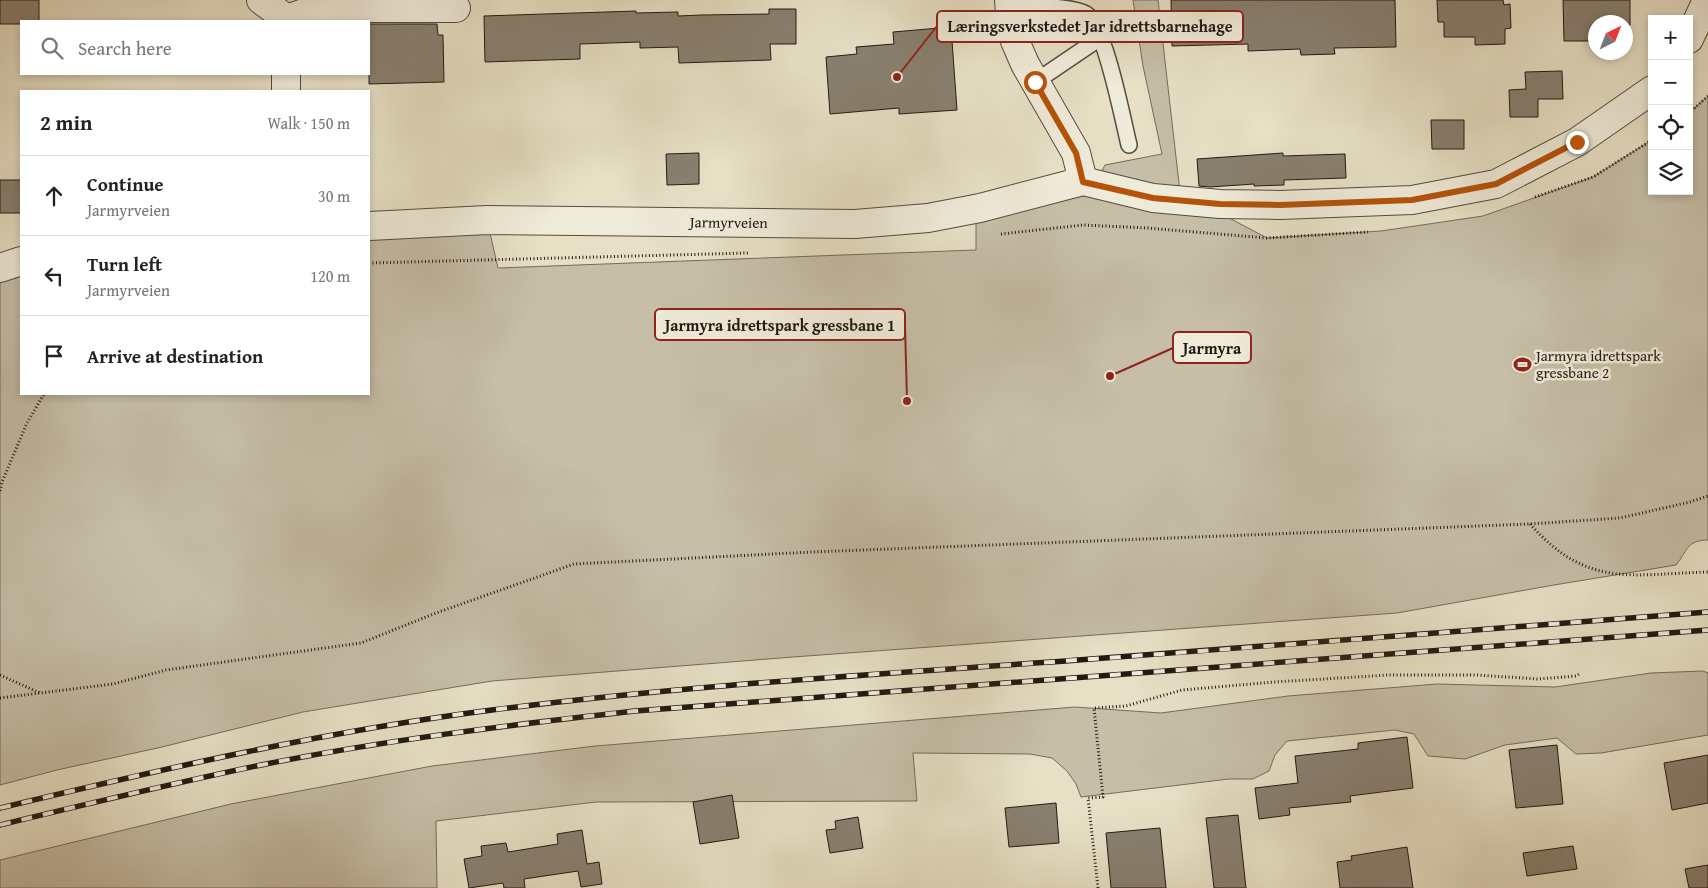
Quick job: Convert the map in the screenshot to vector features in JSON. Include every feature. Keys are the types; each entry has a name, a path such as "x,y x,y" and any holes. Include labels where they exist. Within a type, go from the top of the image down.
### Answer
{"street":[{"path":"261,0 287,20 318,8 456,8"},
{"path":"1693,30 1707,0"},
{"path":"1009,3 1011,26 1015,41 1025,64 1076,153 1083,182"},
{"path":"286,75 286,90"},
{"name":"Jarmyrveien","path":"370,226 488,220 855,224 928,218 980,208 1083,182 1153,198 1220,204 1280,205 1412,200 1496,184 1577,142 1648,93"},
{"path":"0,268 20,261"}],"lane":[{"path":"1009,3 1072,9 1087,14 1096,24 1112,71 1129,145"},
{"path":"1035,82 1100,38"}],"path":[{"path":"1693,109 1708,96"},
{"path":"1529,200 1594,177 1648,143"},
{"path":"1000,234 1082,225 1147,228 1267,238 1371,232"},
{"path":"370,263 753,253"},
{"path":"0,491 26,423 43,395"},
{"path":"0,698 113,684 166,670 361,644 436,613 574,564 812,552 1529,524 1620,518 1708,496"},
{"path":"1529,524 1545,541 1559,552 1572,561 1595,571 1629,575 1708,572"},
{"path":"1098,888 1088,798 1103,797 1094,708 1126,706 1182,690 1274,682 1388,675 1477,675 1538,679 1576,676 1579,674"},
{"path":"0,675 41,693"}],"shaded area":[{"path":"1133,0 1158,0 1180,192 1267,238 1381,231 1483,216 1593,177 1648,143 1648,195 1693,195 1693,109 1708,96 1708,540 1691,544 1676,565 1397,613 492,681 303,712 0,785 0,268 20,261 20,395 370,395 370,226 487,220 498,268 976,250 976,218 982,214 1089,195 1105,165 1162,154 1143,66"},
{"path":"1703,671 1708,673 1708,735 1601,753 1576,754 1557,738 1505,745 1465,759 1428,756 1414,734 1395,730 1287,741 1275,755 1269,771 1253,779 1229,779 1081,797 1076,784 1067,771 1052,758 1030,754 913,753 917,801 596,802 436,821 437,888 0,888 0,860 231,804 432,766 595,746 1075,707 1161,713 1288,696 1437,684 1555,687 1651,673"}],"building":[{"path":"0,0 39,0 39,20 20,20 20,24 0,24"},
{"path":"1171,0 1395,0 1396,47 1334,48 1335,54 1301,55 1300,49 1248,51 1248,44 1172,46"},
{"path":"1437,0 1503,0 1504,5 1510,4 1511,28 1505,29 1505,44 1475,45 1475,37 1444,37 1444,22 1438,22"},
{"path":"1563,0 1630,0 1630,15 1588,15 1588,41 1564,41"},
{"path":"769,9 796,9 796,44 770,44 771,60 679,63 678,47 640,48 640,42 580,44 580,59 485,62 484,16 636,11 636,13 678,12 678,16 769,14"},
{"path":"370,24 437,24 438,35 443,35 444,82 369,84"},
{"path":"951,27 957,110 899,114 899,108 830,114 826,57 857,54 856,47 894,44 893,32"},
{"path":"1562,71 1563,99 1538,99 1538,117 1510,117 1509,90 1526,89 1525,72"},
{"path":"1431,120 1464,120 1464,149 1432,149"},
{"path":"699,153 699,184 667,185 666,154"},
{"path":"1283,153 1283,156 1345,154 1346,178 1284,180 1284,185 1199,186 1197,159"},
{"path":"0,180 20,180 20,213 0,213"},
{"path":"1407,737 1413,788 1350,796 1351,802 1289,808 1290,815 1259,819 1255,788 1298,783 1295,756 1358,749 1358,743"},
{"path":"1557,745 1563,804 1516,808 1509,750"},
{"path":"1708,755 1708,803 1672,810 1664,763"},
{"path":"732,795 739,838 700,844 693,802"},
{"path":"1056,803 1059,843 1009,847 1005,808"},
{"path":"1238,815 1246,888 1214,888 1206,818"},
{"path":"858,817 863,848 830,853 826,830 836,829 835,821"},
{"path":"1160,828 1166,888 1111,888 1106,833"},
{"path":"582,830 587,864 599,862 602,884 581,887 578,871 524,879 525,888 504,888 503,883 469,888 464,859 482,856 481,846 506,843 508,852 558,844 557,834"},
{"path":"1573,846 1577,869 1527,876 1523,853"},
{"path":"1407,847 1413,888 1340,888 1337,862 1352,860 1351,856"},
{"path":"1708,865 1708,888 1689,888 1685,869"}],"railway":[{"path":"0,808 184,765 306,740 430,719 565,701 785,681 1708,612"},
{"path":"0,825 196,779 308,756 447,734 588,716 1708,630"}],"place":[{"name":"Læringsverkstedet Jar idrettsbarnehage","path":"897,77"},
{"name":"Jarmyra idrettspark gressbane 2","path":"1522,365"},
{"name":"Jarmyra","path":"1110,376"},
{"name":"Jarmyra idrettspark gressbane 1","path":"907,401"}],"route":[{"path":"1035,82 1076,153 1083,182 1153,198 1220,204 1280,205 1412,200 1496,184 1577,142"}]}
